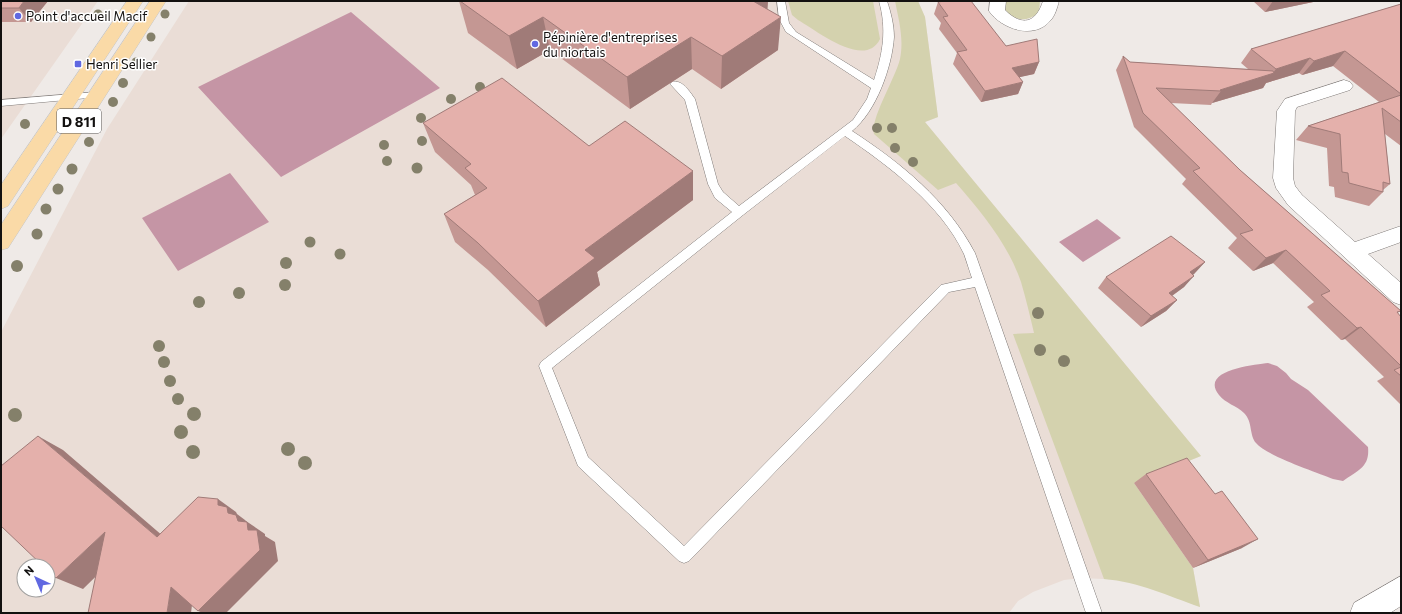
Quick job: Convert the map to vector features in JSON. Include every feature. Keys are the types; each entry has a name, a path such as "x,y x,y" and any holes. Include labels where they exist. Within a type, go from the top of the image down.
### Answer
{"main road":[{"name":"D 811","path":"1,201 135,1"},
{"name":"D 811","path":"1,242 158,1"}],"street":[{"path":"998,1 997,11 1001,17 1016,24 1027,26 1037,24 1043,19 1047,14 1051,1"},
{"path":"1344,86 1291,103 1288,106 1286,111 1283,178 1286,188 1295,200 1401,296"},
{"path":"1352,251 1401,234"},
{"path":"1364,613 1401,590"}],"lane":[{"path":"781,1 783,20 786,28 793,34 877,87"},
{"path":"883,1 887,14 888,37 885,61 877,87 866,111 857,122 846,132 739,212 545,366 583,461 684,556 945,288 979,281"},
{"path":"675,84 684,91 690,99 713,184 719,195 739,212"},
{"path":"1,103 96,95"},
{"path":"846,132 905,173 942,211 969,253 1094,613"}],"shaded area":[{"path":"1,1 98,1 1,139"},
{"path":"189,1 918,1 925,17 938,117 925,122 1201,456 1134,483 1193,568 1200,607 1143,585 1123,580 1082,578 1064,580 1033,592 1018,601 1009,613 1,613 1,332 107,129"},
{"path":"788,1 873,1 880,39 873,47 863,51 840,45 816,32 792,15"},
{"path":"895,1 918,1 925,17 938,117 925,122 1201,456 1134,483 1193,568 1200,607 1141,586 1104,579 1013,334 1034,333 1016,268 1002,242 985,217 956,183 938,190 874,134 874,127 879,109 900,59 901,37"},
{"path":"1007,1 1040,1 1039,13 1030,18 1018,19 1005,12 1004,6"},
{"path":"351,12 440,88 281,177 198,87"},
{"path":"230,173 269,222 178,271 142,218"},
{"path":"1097,219 1121,238 1083,262 1059,242"},
{"path":"1268,363 1277,366 1291,379 1308,390 1368,447 1368,454 1365,464 1358,471 1343,481 1333,479 1270,453 1256,443 1252,436 1249,420 1244,413 1219,395 1215,387 1216,380 1222,374 1231,370"}],"building":[{"path":"1,1 24,1 19,8 1,8"},
{"path":"460,1 753,1 781,17 722,56 691,37 627,77 543,17 509,36"},
{"path":"971,1 1006,46 1037,39 1039,62 1012,68 1023,82 985,91 957,52 967,50 943,17 948,16 938,2"},
{"path":"1401,4 1401,94 1345,51 1314,61 1310,58 1276,69 1251,49"},
{"path":"1123,56 1130,62 1273,71 1274,73 1220,90 1221,91 1156,88 1240,170 1401,311 1397,312 1401,317 1401,366 1361,327 1357,328 1321,295 1330,291 1286,250 1266,258 1240,234 1253,230 1193,171 1200,168 1143,113"},
{"path":"502,78 589,146 625,121 693,171 585,250 595,258 538,301 478,243 444,214 487,188 465,168 471,164 423,123"},
{"path":"1401,95 1401,122 1382,108 1390,184 1383,182 1383,192 1349,183 1348,173 1342,172 1340,134 1308,126"},
{"path":"1171,236 1205,262 1190,272 1194,276 1169,293 1177,300 1151,316 1106,277"},
{"path":"1401,367 1401,376 1394,370"},
{"path":"38,436 157,537 198,497 218,499 218,505 227,507 228,513 236,515 238,521 247,522 248,530 257,530 260,550 198,611 171,587 167,613 88,613 105,532 56,578 56,558 35,558 1,526 1,466"},
{"path":"1187,458 1215,494 1222,491 1258,539 1208,560 1146,474"}],"place":[{"name":"Point d'accueil Macif","path":"18,16"},
{"name":"Pépinière d'entreprises du niortais","path":"535,44"},
{"name":"Henri Sellier","path":"78,64"}]}
